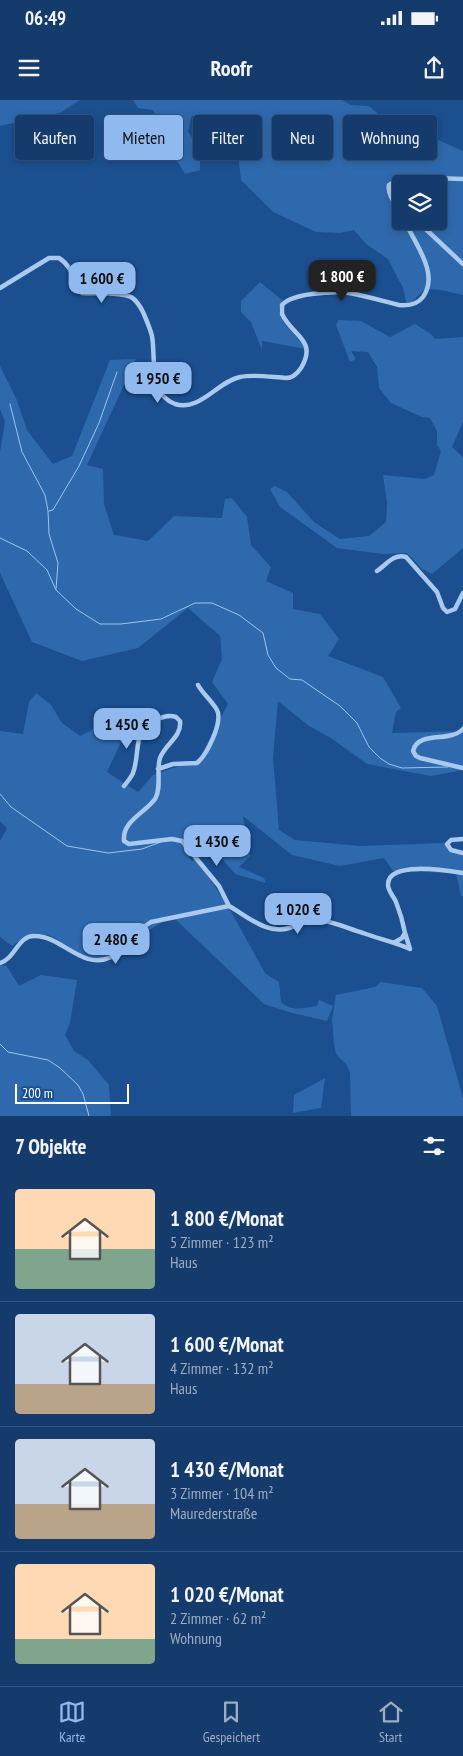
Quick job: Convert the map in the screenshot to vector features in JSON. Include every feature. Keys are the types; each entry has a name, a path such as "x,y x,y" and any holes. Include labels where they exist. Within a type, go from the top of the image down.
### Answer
{"street":[{"path":"447,178 463,179"},
{"path":"392,183 389,185 388,192 392,198"},
{"path":"0,288 49,258 59,258 69,267 82,293 123,294 134,298 141,308 152,336 156,382 160,392 175,404 191,404 230,380 239,377 286,378 296,375 304,362 307,351 304,342 282,314 282,305 290,299 314,294 341,292 403,306 418,302 426,292 429,277 427,266 409,230"},
{"path":"427,230 463,264"},
{"path":"377,571 394,557 402,556 406,558 437,592 443,608 447,612 455,609 463,593"},
{"path":"158,769 173,764 197,763 210,742 218,724 218,715 216,709 198,685"},
{"path":"124,786 132,773 138,743 146,724 155,719 174,716 180,721 179,730 162,754 158,769 156,795 126,828 124,841 129,844 172,839 182,841 219,886 229,906 263,926 274,930 286,929 316,920 395,942 410,949 398,905 389,888 389,880 392,876 402,872 422,868 463,873"},
{"path":"462,730 451,736 421,741 414,747 413,751 420,758 463,768"},
{"path":"463,839 451,840 447,844 451,850 463,853"},
{"path":"0,963 10,958 22,941 34,936 54,940 88,959 107,959 142,927 152,922 229,906"},
{"path":"395,942 402,938 405,932"}],"shaded area":[{"path":"0,100 80,100 60,113 51,115 15,115 15,123 0,126"},
{"path":"133,100 342,100 351,105 369,106 379,115 343,115 343,160 437,160 437,139 463,151 463,295 441,290 425,289 407,305 403,288 388,259 366,244 354,230 340,233 316,232 273,212 241,180 239,160 262,160 262,115 192,115 188,131 193,139 193,160 200,160 200,170 185,174 176,160 183,160 183,115 155,115 153,110 138,108"},
{"path":"260,282 282,300 279,309 280,317 306,349 262,341 262,350 251,322 241,312 241,301"},
{"path":"338,320 361,321 390,337 415,324 431,334 435,339 463,337 463,422 452,447 463,457 463,548 432,574 422,569 407,553 382,554 337,548 280,507 270,489 275,486 287,492 314,522 340,539 369,536 386,522 387,503 383,475 425,479 434,475 441,451 437,445 437,431 430,418 422,417 391,403 379,388 377,367 368,352 351,351 356,359 350,362 336,325"},
{"path":"136,359 87,465 103,469 104,504 114,535 148,541 174,516 222,518 225,499 232,498 247,517 251,545 271,567 266,581 293,593 293,609 320,614 339,639 328,656 383,677 401,708 396,712 392,733 463,731 463,770 431,776 367,764 331,738 309,726 278,701 273,758 279,830 295,840 360,846 444,843 450,852 463,855 463,896 461,896 456,873 393,871 384,858 340,866 292,855 243,816 250,856 239,867 264,878 266,883 235,874 207,841 193,847 189,857 192,861 196,858 229,908 265,973 279,982 281,1002 297,1009 317,1006 319,1000 333,1006 327,1021 264,1004 172,916 102,958 90,959 80,955 62,942 41,934 28,937 12,946 0,937 0,841 7,828 0,821 0,731 23,734 29,702 36,693 51,705 62,723 80,736 128,712 138,718 128,727 107,772 138,792 153,775 199,759 228,704 212,682 222,659 220,636 188,608 138,648 82,661 32,642 0,573 0,452 5,422 0,409 0,366 16,398 27,430 53,464 72,456 110,360"},
{"path":"6,965 19,986 41,975 77,980 70,1023 65,1035 74,1051 88,1060 109,1085 111,1116 0,1116 0,966"},
{"path":"381,982 422,988 437,1006 463,1098 463,1116 351,1116 350,1072 346,1064 336,1054 334,1044 332,1020 336,995 375,987"},
{"path":"325,1078 321,1108 293,1113 294,1095"}],"waterway":[{"path":"49,511 53,510 79,466 99,423 117,372"},
{"path":"10,404 22,452 45,495 49,534 58,563 56,589"},
{"path":"0,538 27,551 47,570 56,590 76,609 100,624 121,624 161,619 195,603 212,603 239,615 263,633 268,655 276,668 290,679 302,680 340,706 357,723 369,747 380,758 389,764 402,768 448,767"},
{"path":"0,794 11,807 67,846 108,853 142,849 161,842"},
{"path":"0,1044 8,1052 48,1060 60,1068 78,1085 83,1094 89,1116"}]}
